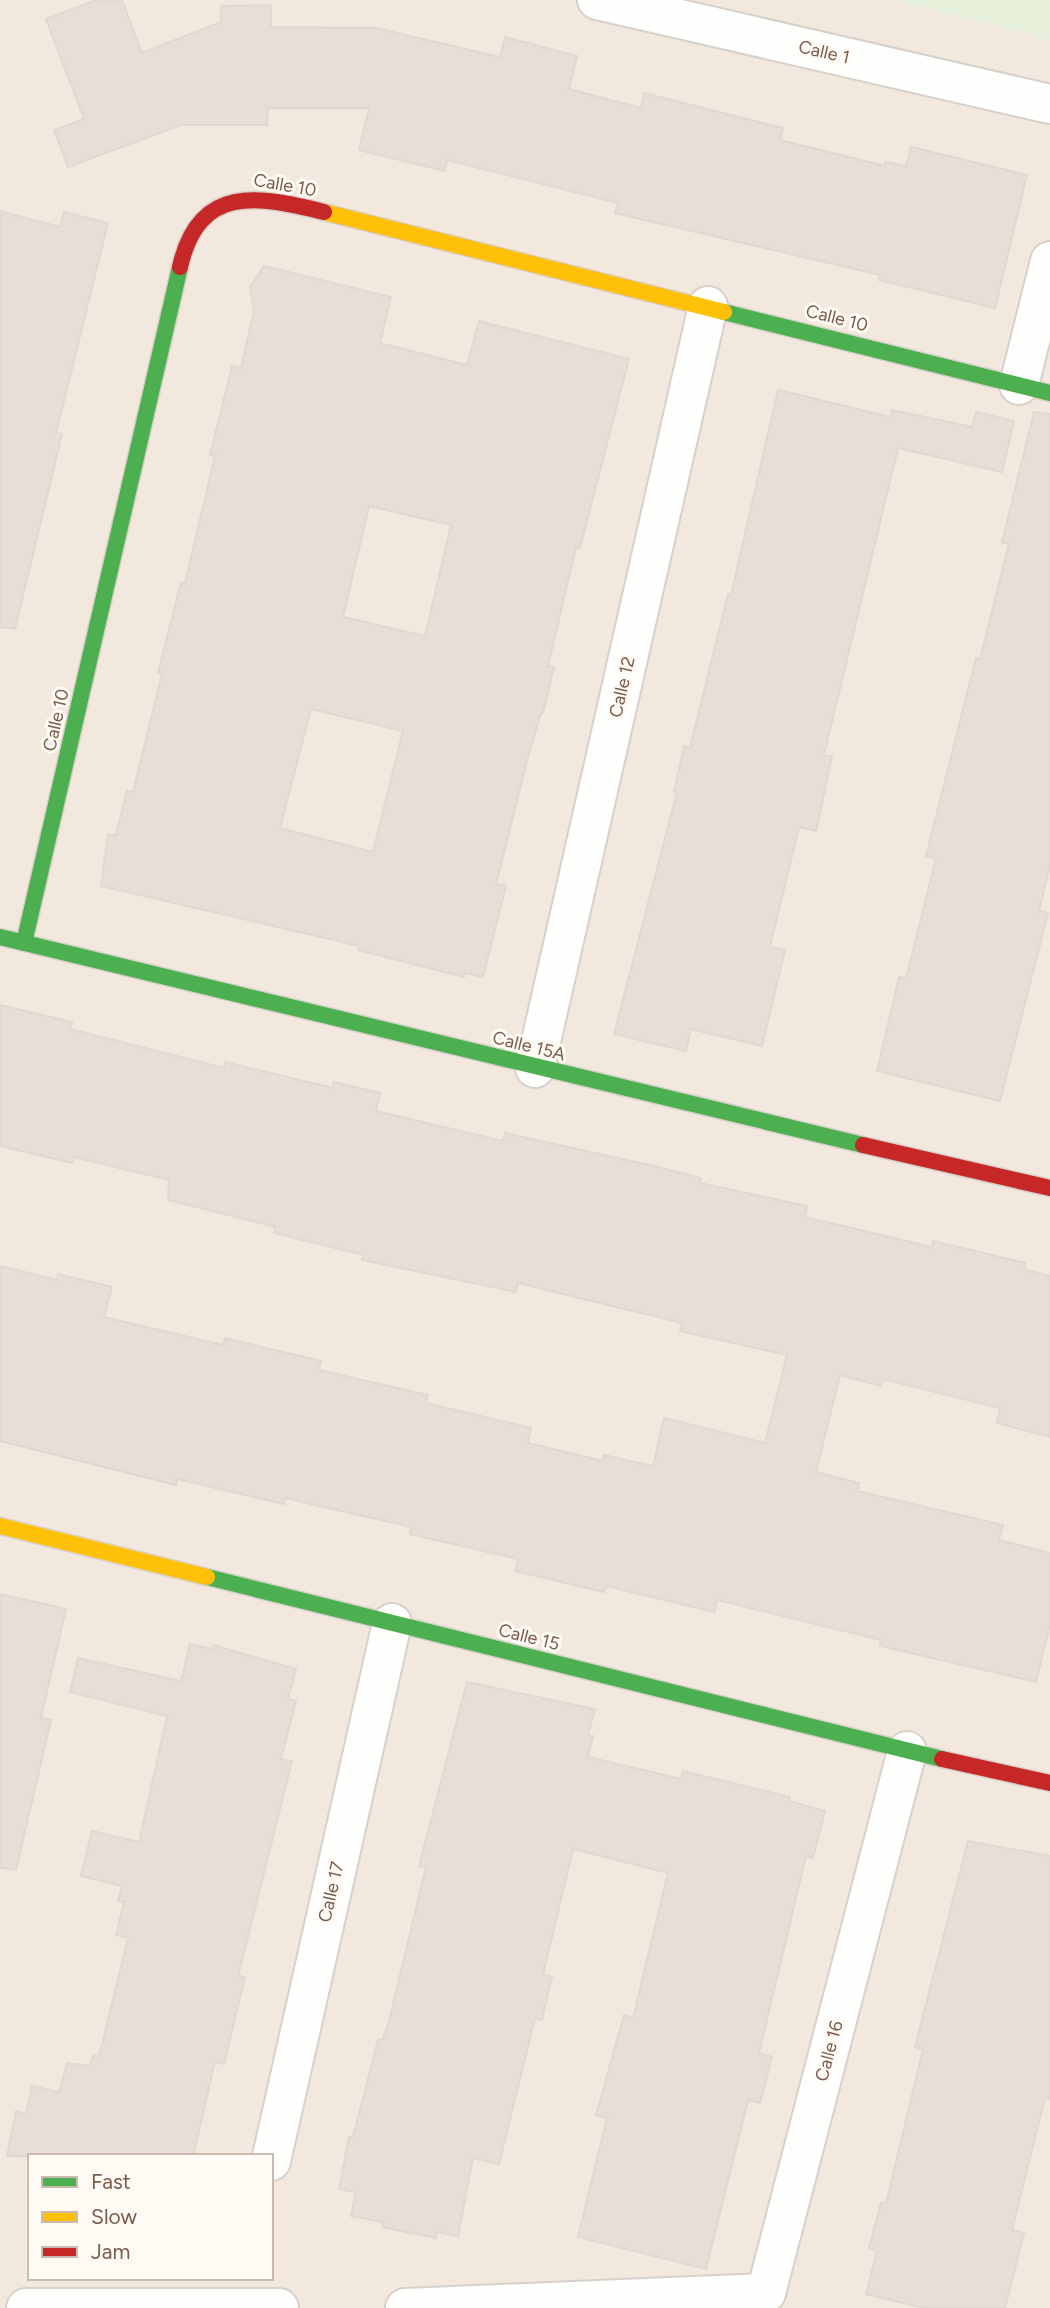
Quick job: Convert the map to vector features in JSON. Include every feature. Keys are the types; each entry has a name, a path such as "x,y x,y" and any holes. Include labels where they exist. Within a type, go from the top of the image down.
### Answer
{"street":[{"name":"Calle 1","path":"597,0 1050,104"},
{"name":"Calle 10","path":"24,943 184,249 197,225 218,205 245,196 274,200 1035,389"},
{"path":"1035,389 1050,261"},
{"name":"Calle 12","path":"535,1068 708,306"},
{"name":"Calle 15A","path":"0,937 535,1068 1050,1188"},
{"name":"Calle 15","path":"0,1526 907,1751 1050,1783"},
{"name":"Calle 17","path":"273,2154 392,1623"},
{"name":"Calle 16","path":"405,2308 766,2293 907,1751"},
{"path":"239,2307 245,2280"},
{"path":"26,2308 279,2308"}],"shaded area":[{"path":"0,0 894,0 1050,40 1050,2308 0,2308"}],"green space":[{"path":"894,0 1050,0 1050,40"}],"building":[{"path":"96,0 122,0 142,53 221,22 221,6 271,5 271,27 376,28 500,57 505,37 577,56 569,89 641,108 644,93 783,128 780,140 885,166 886,162 906,166 911,147 1027,175 995,308 879,280 880,275 615,213 618,203 447,160 445,171 359,150 369,108 268,108 267,125 181,125 68,167 54,130 84,119 46,19"},
{"path":"0,211 60,227 64,212 108,223 56,433 62,434 15,629 0,627"},
{"path":"264,266 391,297 380,343 467,365 479,321 629,359 580,548 576,547 548,666 554,667 496,884 506,886 483,977 465,973 464,977 358,950 359,946 101,886 108,834 116,835 127,791 133,792 162,674 158,673 181,582 185,583 215,456 210,455 232,366 241,368 254,310 250,287","holes":["369,506 451,525 425,636 343,617","311,709 403,731 373,852 280,828"]},
{"path":"778,390 891,417 892,410 972,427 976,412 1014,421 1002,472 898,448 824,755 832,756 816,831 799,827 770,947 785,950 762,1046 691,1029 686,1051 614,1034 677,792 674,792 684,746 690,748 728,594 731,595"},
{"path":"1034,412 1050,414 1050,866 1039,911 1048,913 1000,1101 877,1071 899,977 906,979 936,858 926,856 976,658 980,659 1009,544 1002,542"},
{"path":"0,1005 72,1022 70,1029 224,1068 225,1062 333,1088 334,1082 380,1093 376,1111 503,1141 505,1133 654,1166 701,1178 700,1183 807,1206 805,1217 932,1247 933,1241 1025,1263 1024,1269 1050,1276 1050,1437 997,1423 1000,1408 883,1379 881,1386 840,1375 816,1472 859,1483 857,1491 1003,1525 999,1540 1050,1553 1050,1625 1036,1682 880,1646 881,1640 717,1600 714,1612 606,1586 604,1592 515,1571 518,1559 410,1534 411,1527 285,1498 284,1504 177,1479 176,1485 0,1441 0,1266 57,1280 58,1274 112,1287 104,1317 223,1345 225,1338 321,1361 319,1370 428,1395 426,1403 531,1428 528,1443 603,1461 604,1455 653,1466 664,1418 765,1443 787,1355 680,1331 682,1323 518,1283 516,1292 362,1260 364,1255 274,1233 276,1227 168,1200 169,1180 74,1157 72,1163 0,1146"},
{"path":"0,1594 66,1609 41,1718 51,1720 16,1870 0,1868"},
{"path":"190,1644 212,1649 213,1645 296,1669 288,1699 296,1701 281,1759 292,1761 238,1976 245,1977 224,2064 215,2062 193,2154 7,2156 16,2111 26,2114 32,2086 59,2092 67,2063 90,2066 93,2055 99,2057 128,1938 116,1935 124,1902 118,1901 122,1886 81,1876 92,1831 139,1842 167,1716 70,1692 78,1658 181,1681"},
{"path":"467,1682 595,1709 588,1735 593,1736 588,1757 681,1779 683,1771 790,1797 789,1801 825,1811 813,1858 806,1856 759,2053 772,2057 760,2103 748,2100 706,2269 578,2237 607,2118 596,2115 624,2015 633,2018 668,1873 573,1849 543,1975 552,1976 542,2020 535,2018 499,2164 473,2158 458,2236 437,2232 436,2238 382,2227 383,2222 351,2216 356,2192 339,2189 349,2137 353,2137 378,2040 382,2040 388,2025 426,1867 419,1866"},
{"path":"968,1841 1050,1856 1050,2099 1045,2098 1012,2230 1024,2233 1005,2308 923,2308 866,2294 877,2251 869,2248 881,2203 886,2204 923,2049 915,2047"}],"traffic: fast":[{"path":"24,943 180,267"},
{"path":"724,312 1050,393"},
{"path":"0,937 863,1145"},
{"path":"207,1577 942,1759"}],"traffic: slow":[{"path":"324,212 724,312"},
{"path":"0,1526 207,1577"}],"traffic: jam":[{"path":"180,267 189,240 201,221 217,208 235,202 255,200 324,212"},
{"path":"863,1145 1050,1188"},
{"path":"942,1759 1050,1783"}]}
